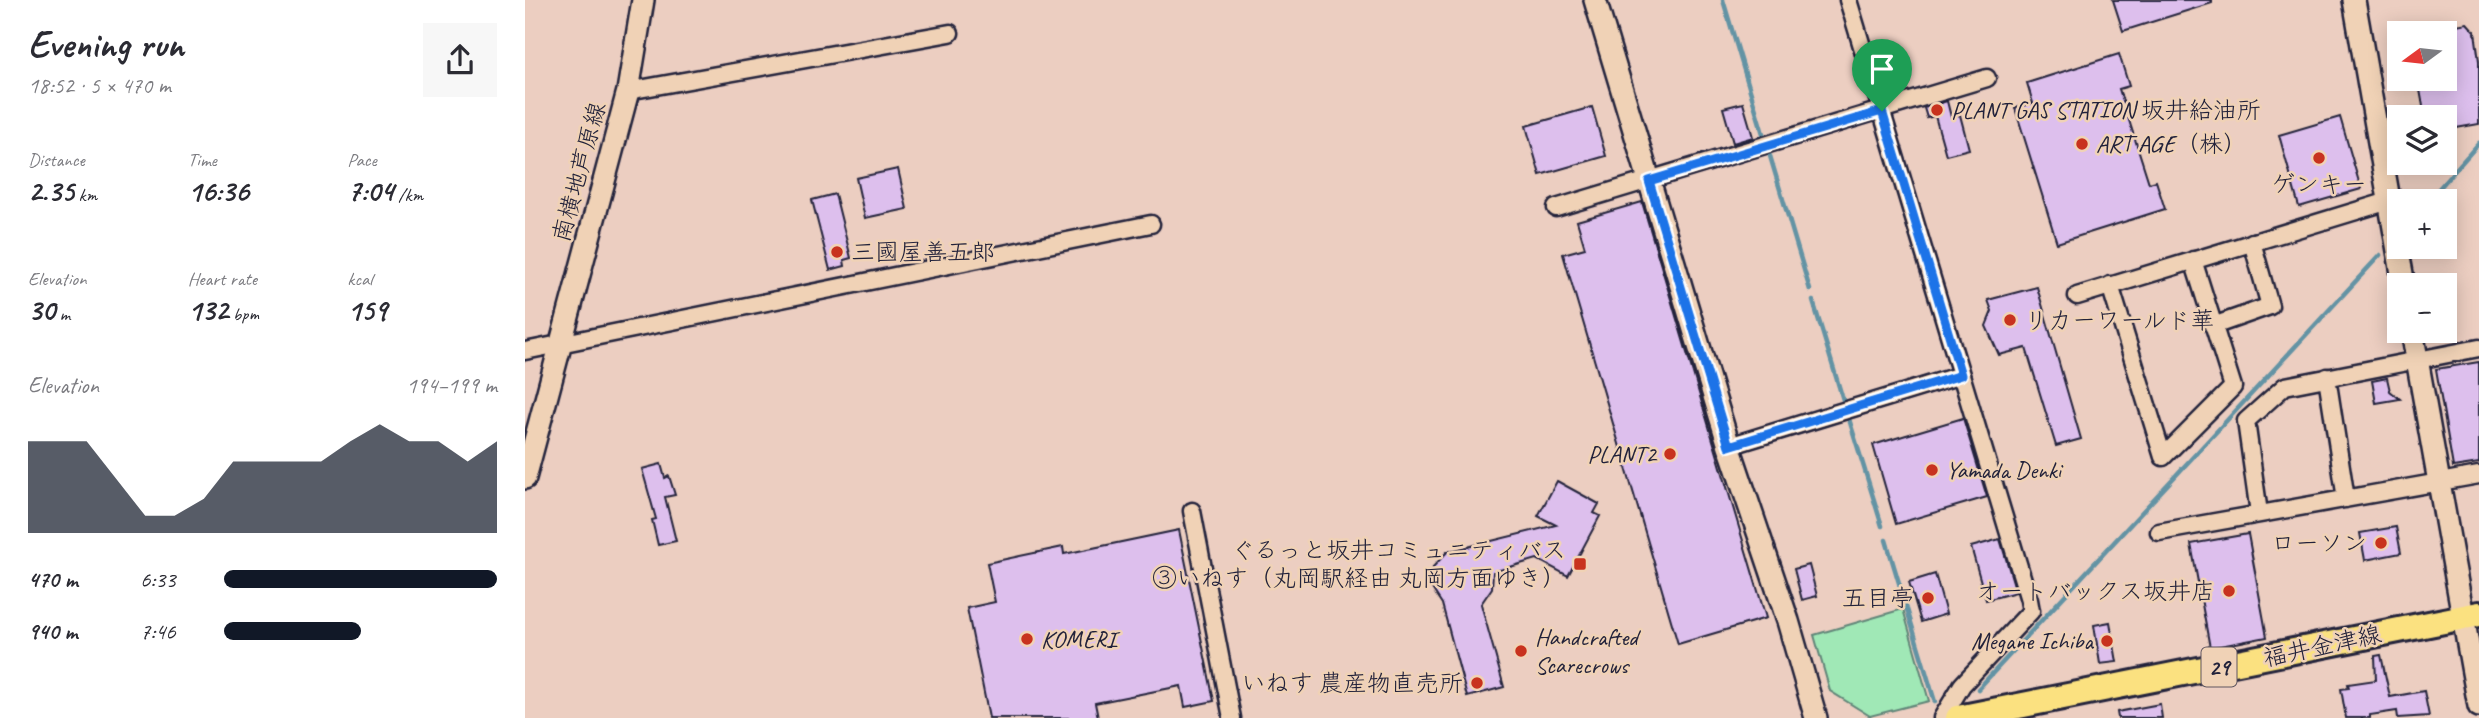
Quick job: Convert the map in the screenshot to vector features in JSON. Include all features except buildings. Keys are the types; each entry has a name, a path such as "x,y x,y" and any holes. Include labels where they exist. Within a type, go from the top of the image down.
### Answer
{"main road":[{"name":"南横地芦原線","path":"525,478 628,91 643,0"},
{"path":"1595,0 1729,446 1788,621 1815,718"},
{"path":"2354,0 2387,190"},
{"path":"2414,343 2439,483 2471,616 2479,706"},
{"name":"福井金津線","path":"1958,718 2471,616"}],"street":[{"path":"1848,0 2031,611 1962,685 1942,718"},
{"path":"628,91 950,33"},
{"path":"1556,208 1987,78"},
{"path":"2077,296 2387,202"},
{"path":"525,351 1151,224"},
{"path":"2213,326 2270,306 2252,242"},
{"path":"2110,285 2163,457 2233,387 2193,260"},
{"path":"2259,513 2246,421 2285,386 2479,348"},
{"path":"1729,446 1961,375"},
{"path":"2327,377 2346,499"},
{"path":"2159,532 2479,475"},
{"path":"1192,511 1232,718"}],"green space":[{"path":"1903,609 1929,701 1870,716 1830,691 1814,635"}],"waterway":[{"path":"1723,0 1764,137"},
{"path":"2439,189 2479,143"},
{"path":"1770,156 1810,290"},
{"path":"1978,689 2380,255"},
{"path":"1813,301 1844,403"},
{"path":"1849,419 1882,526"},
{"path":"1886,540 1935,702"}],"place":[{"name":"PLANT GAS STATION 坂井給油所","path":"1937,110"},
{"name":"ART AGE（株）","path":"2082,144"},
{"name":"ゲンキー","path":"2319,158"},
{"name":"三國屋善五郎","path":"837,252"},
{"name":"リカーワールド華","path":"2010,320"},
{"name":"PLANT2","path":"1670,454"},
{"name":"Yamada Denki","path":"1932,470"},
{"name":"ローソン","path":"2381,543"},
{"name":"ぐるっと坂井コミュニティバス ③いねす（丸岡駅経由 丸岡方面ゆき）","path":"1580,564"},
{"name":"オートバックス坂井店","path":"2229,591"},
{"name":"五目亭","path":"1928,598"},
{"name":"KOMERI","path":"1027,639"},
{"name":"Megane Ichiba","path":"2107,641"},
{"name":"Handcrafted Scarecrows","path":"1521,651"},
{"name":"いねす 農産物直売所","path":"1477,683"}],"route":[{"path":"1882,111 1961,375 1729,446 1649,181 1882,111"}]}
